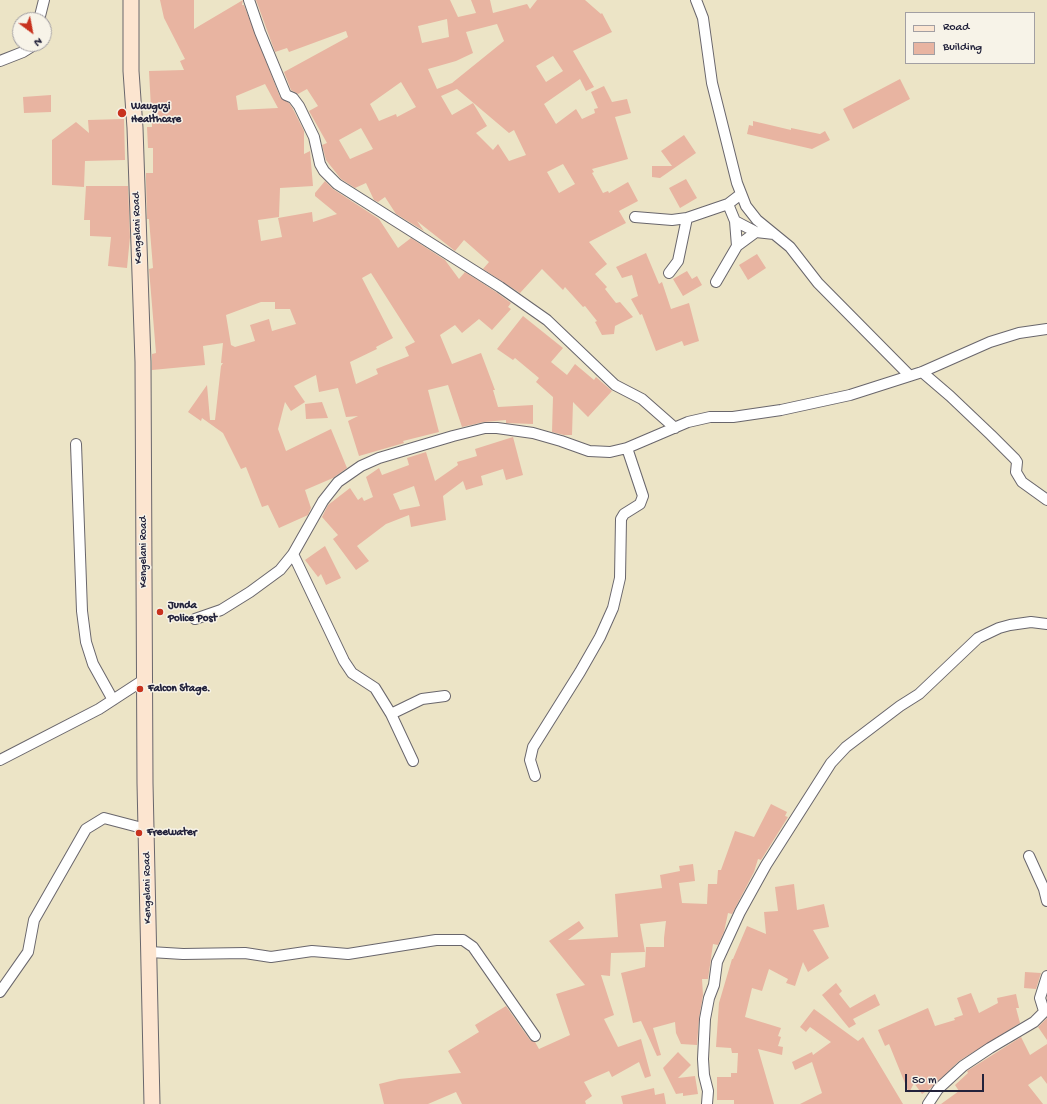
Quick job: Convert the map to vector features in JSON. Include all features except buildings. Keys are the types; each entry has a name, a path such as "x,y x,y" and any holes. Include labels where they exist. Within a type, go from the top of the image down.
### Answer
{"main road":[{"name":"Kengelani Road","path":"131,0 131,71 135,128 143,362 146,829 150,952 148,976 152,1104"}],"street":[{"path":"41,12 44,0"},
{"path":"249,0 286,95 293,98 300,106 314,137 318,158 337,184 500,287 547,320 615,385 642,399 675,428"},
{"path":"696,0 703,18 712,83 741,194 751,214 790,247 818,283 910,376"},
{"path":"0,61 23,52"},
{"path":"635,217 672,220 687,218 728,204 741,194"},
{"path":"728,204 735,221 737,246"},
{"path":"669,273 678,261 687,218"},
{"path":"735,221 756,232 776,235"},
{"path":"716,282 737,246 756,232"},
{"path":"195,620 221,610 250,592 280,570 293,554 323,501 338,482 361,466 379,458 453,436 491,428 534,433 561,440 589,451 610,452 627,448 688,422 710,417 733,417 781,410 850,395 922,372 990,342 1019,333 1047,328"},
{"path":"922,372 950,396 1015,459 1016,472 1022,482 1047,500"},
{"path":"76,444 82,611 86,642 93,664 113,700"},
{"path":"535,776 530,760 533,747 580,672 600,637 613,608 620,578 621,519 624,514 640,504 643,496 627,448"},
{"path":"293,554 348,668 355,675 373,685 391,714 413,761"},
{"path":"707,1104 708,1091 704,1074 706,1040 705,1019 709,998 714,985 717,962 740,912 766,865 832,763 846,747 900,706 920,694 978,638 998,628 1010,625 1031,622 1047,624"},
{"path":"0,760 113,700 145,679"},
{"path":"391,714 422,699 445,696"},
{"path":"0,992 28,952 34,920 86,829 104,818 146,829"},
{"path":"1029,856 1044,889 1047,901"},
{"path":"150,952 183,954 245,953 271,957 312,951 348,954 436,940 463,940 473,947 534,1036"},
{"path":"928,1104 938,1089 963,1066 1034,1022 1045,1010 1040,998 1047,976"}],"place":[{"name":"Wauguzi Healthcare","path":"122,113"},
{"name":"Junda Police Post","path":"160,612"},
{"name":"Falcon Stage.","path":"140,689"},
{"name":"Freewater","path":"139,833"}]}
